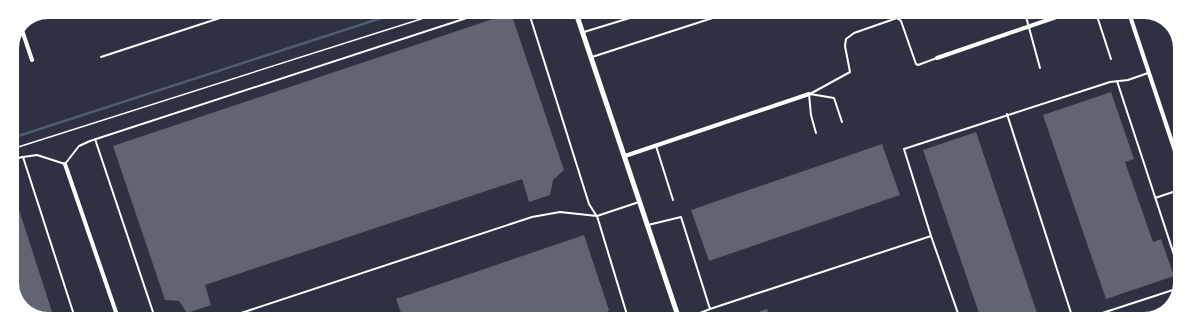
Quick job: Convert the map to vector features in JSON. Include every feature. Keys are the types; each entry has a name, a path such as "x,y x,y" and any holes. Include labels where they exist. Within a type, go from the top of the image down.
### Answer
{"street":[{"path":"578,19 676,312"},
{"path":"937,58 1050,19"},
{"path":"1131,19 1173,145"},
{"path":"23,33 32,60"},
{"path":"624,156 809,94"},
{"path":"65,164 116,312"}],"lane":[{"path":"101,57 217,19"},
{"path":"19,158 37,155 65,164 79,146 94,139 463,19"},
{"path":"530,19 589,204 597,216 626,312"},
{"path":"582,33 627,19"},
{"path":"591,58 710,19"},
{"path":"809,94 850,72 845,46 846,40 854,33 894,19"},
{"path":"898,19 901,21 916,64 918,65 937,58"},
{"path":"1027,19 1040,68"},
{"path":"1098,19 1111,59"},
{"path":"958,312 931,236 904,149 1007,114 1149,73"},
{"path":"1117,81 1173,252"},
{"path":"809,94 834,98 842,122"},
{"path":"809,94 811,115 816,133"},
{"path":"1007,114 1071,312"},
{"path":"94,139 153,312"},
{"path":"656,146 673,200"},
{"path":"23,157 73,312"},
{"path":"1155,198 1173,192"},
{"path":"244,312 532,217 560,212 597,216 640,202"},
{"path":"647,225 681,217 710,309"},
{"path":"702,312 931,236"},
{"path":"1105,312 1172,290"}],"path":[{"path":"19,147 421,19"}],"building":[{"path":"493,19 513,19 564,170 553,180 550,195 529,202 522,179 205,285 211,305 186,312 179,301 165,300 113,146"},
{"path":"1111,92 1134,159 1125,162 1153,242 1161,239 1173,276 1106,299 1043,115"},
{"path":"976,132 1037,312 979,312 923,150"},
{"path":"882,144 900,195 709,261 691,210"},
{"path":"19,210 52,312 35,309 25,301 21,294 19,285"},
{"path":"584,235 609,310 607,312 401,312 396,299"},
{"path":"767,309 768,312 759,312"}],"waterway":[{"path":"19,136 378,19"}]}
